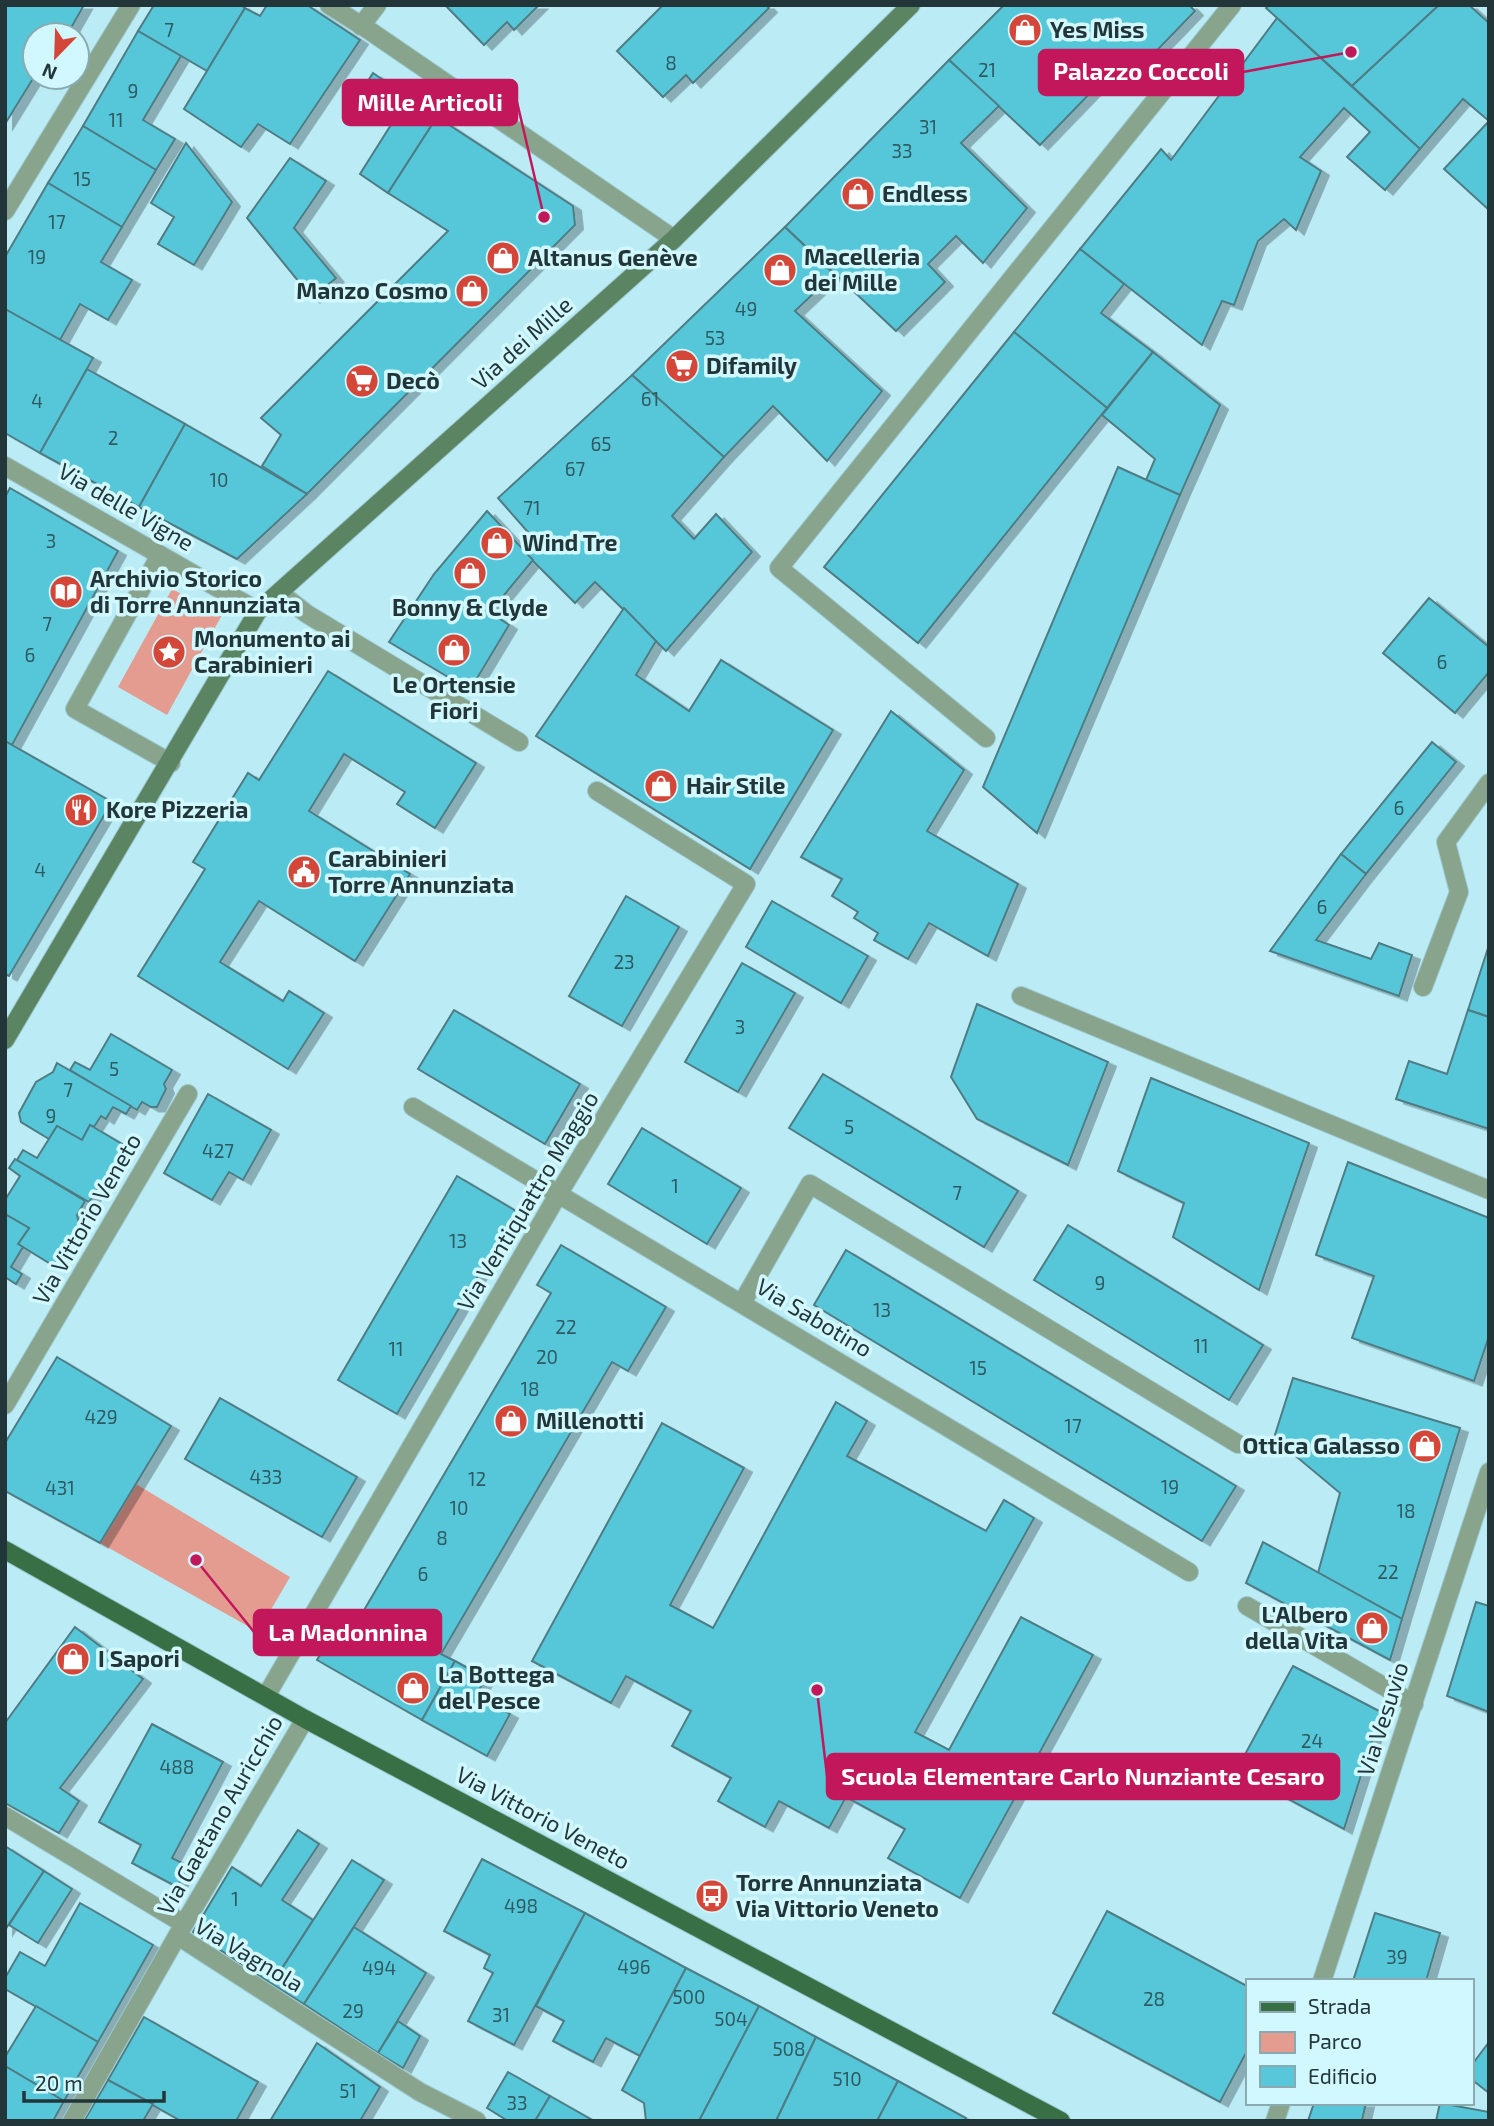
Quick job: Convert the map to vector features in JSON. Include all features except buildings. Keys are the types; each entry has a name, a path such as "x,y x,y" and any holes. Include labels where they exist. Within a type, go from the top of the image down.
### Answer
{"main road":[{"name":"Via Vittorio Veneto","path":"5,1550 305,1719 1061,2121"}],"street":[{"path":"5,211 131,5"},
{"path":"329,5 674,239"},
{"path":"361,26 377,5"},
{"name":"Via dei Mille","path":"258,611 674,239 911,5"},
{"path":"986,738 779,568 1231,5"},
{"name":"Via delle Vigne","path":"5,466 258,611"},
{"path":"160,555 75,709 171,762"},
{"path":"280,593 307,614 519,742"},
{"path":"5,1041 258,611"},
{"path":"1423,987 1459,892 1446,842 1489,783"},
{"name":"Via Ventiquattro Maggio","path":"266,1696 559,1194 746,884 597,791"},
{"path":"1021,996 1489,1189"},
{"name":"Via Vittorio Veneto","path":"5,1405 188,1094"},
{"name":"Via Sabotino","path":"413,1107 1189,1572"},
{"path":"742,1303 810,1184 1238,1444"},
{"name":"Via Vesuvio","path":"1323,1979 1489,1472"},
{"path":"1247,1606 1414,1704"},
{"name":"Via Gaetano Auricchio","path":"181,1930 305,1719"},
{"name":"Via Vagnola","path":"5,1816 181,1930 420,2092 477,2121"},
{"name":"Via Vagnola","path":"72,2121 181,1930"}],"green space":[{"path":"172,589 222,615 167,715 118,687"},
{"path":"136,1484 290,1577 258,1632 100,1543"}],"place":[{"name":"Yes Miss","path":"1025,30"},
{"name":"Palazzo Coccoli","path":"1351,52"},
{"name":"Endless","path":"858,194"},
{"name":"Mille Articoli","path":"544,217"},
{"name":"Altanus Genève","path":"503,258"},
{"name":"Macelleria dei Mille","path":"780,270"},
{"name":"Manzo Cosmo","path":"472,291"},
{"name":"Difamily","path":"682,366"},
{"name":"Decò","path":"362,381"},
{"name":"Wind Tre","path":"497,543"},
{"name":"Bonny & Clyde","path":"470,573"},
{"name":"Archivio Storico di Torre Annunziata","path":"66,592"},
{"name":"Le Ortensie Fiori","path":"454,650"},
{"name":"Monumento ai Carabinieri","path":"169,652"},
{"name":"Hair Stile","path":"661,786"},
{"name":"Kore Pizzeria","path":"81,810"},
{"name":"Carabinieri Torre Annunziata","path":"304,872"},
{"name":"Millenotti","path":"511,1421"},
{"name":"Ottica Galasso","path":"1425,1446"},
{"name":"La Madonnina","path":"196,1560"},
{"name":"L'Albero della Vita","path":"1372,1628"},
{"name":"I Sapori","path":"73,1659"},
{"name":"La Bottega del Pesce","path":"413,1688"},
{"name":"Scuola Elementare Carlo Nunziante Cesaro","path":"817,1690"},
{"name":"Torre Annunziata Via Vittorio Veneto","path":"712,1896"}]}
